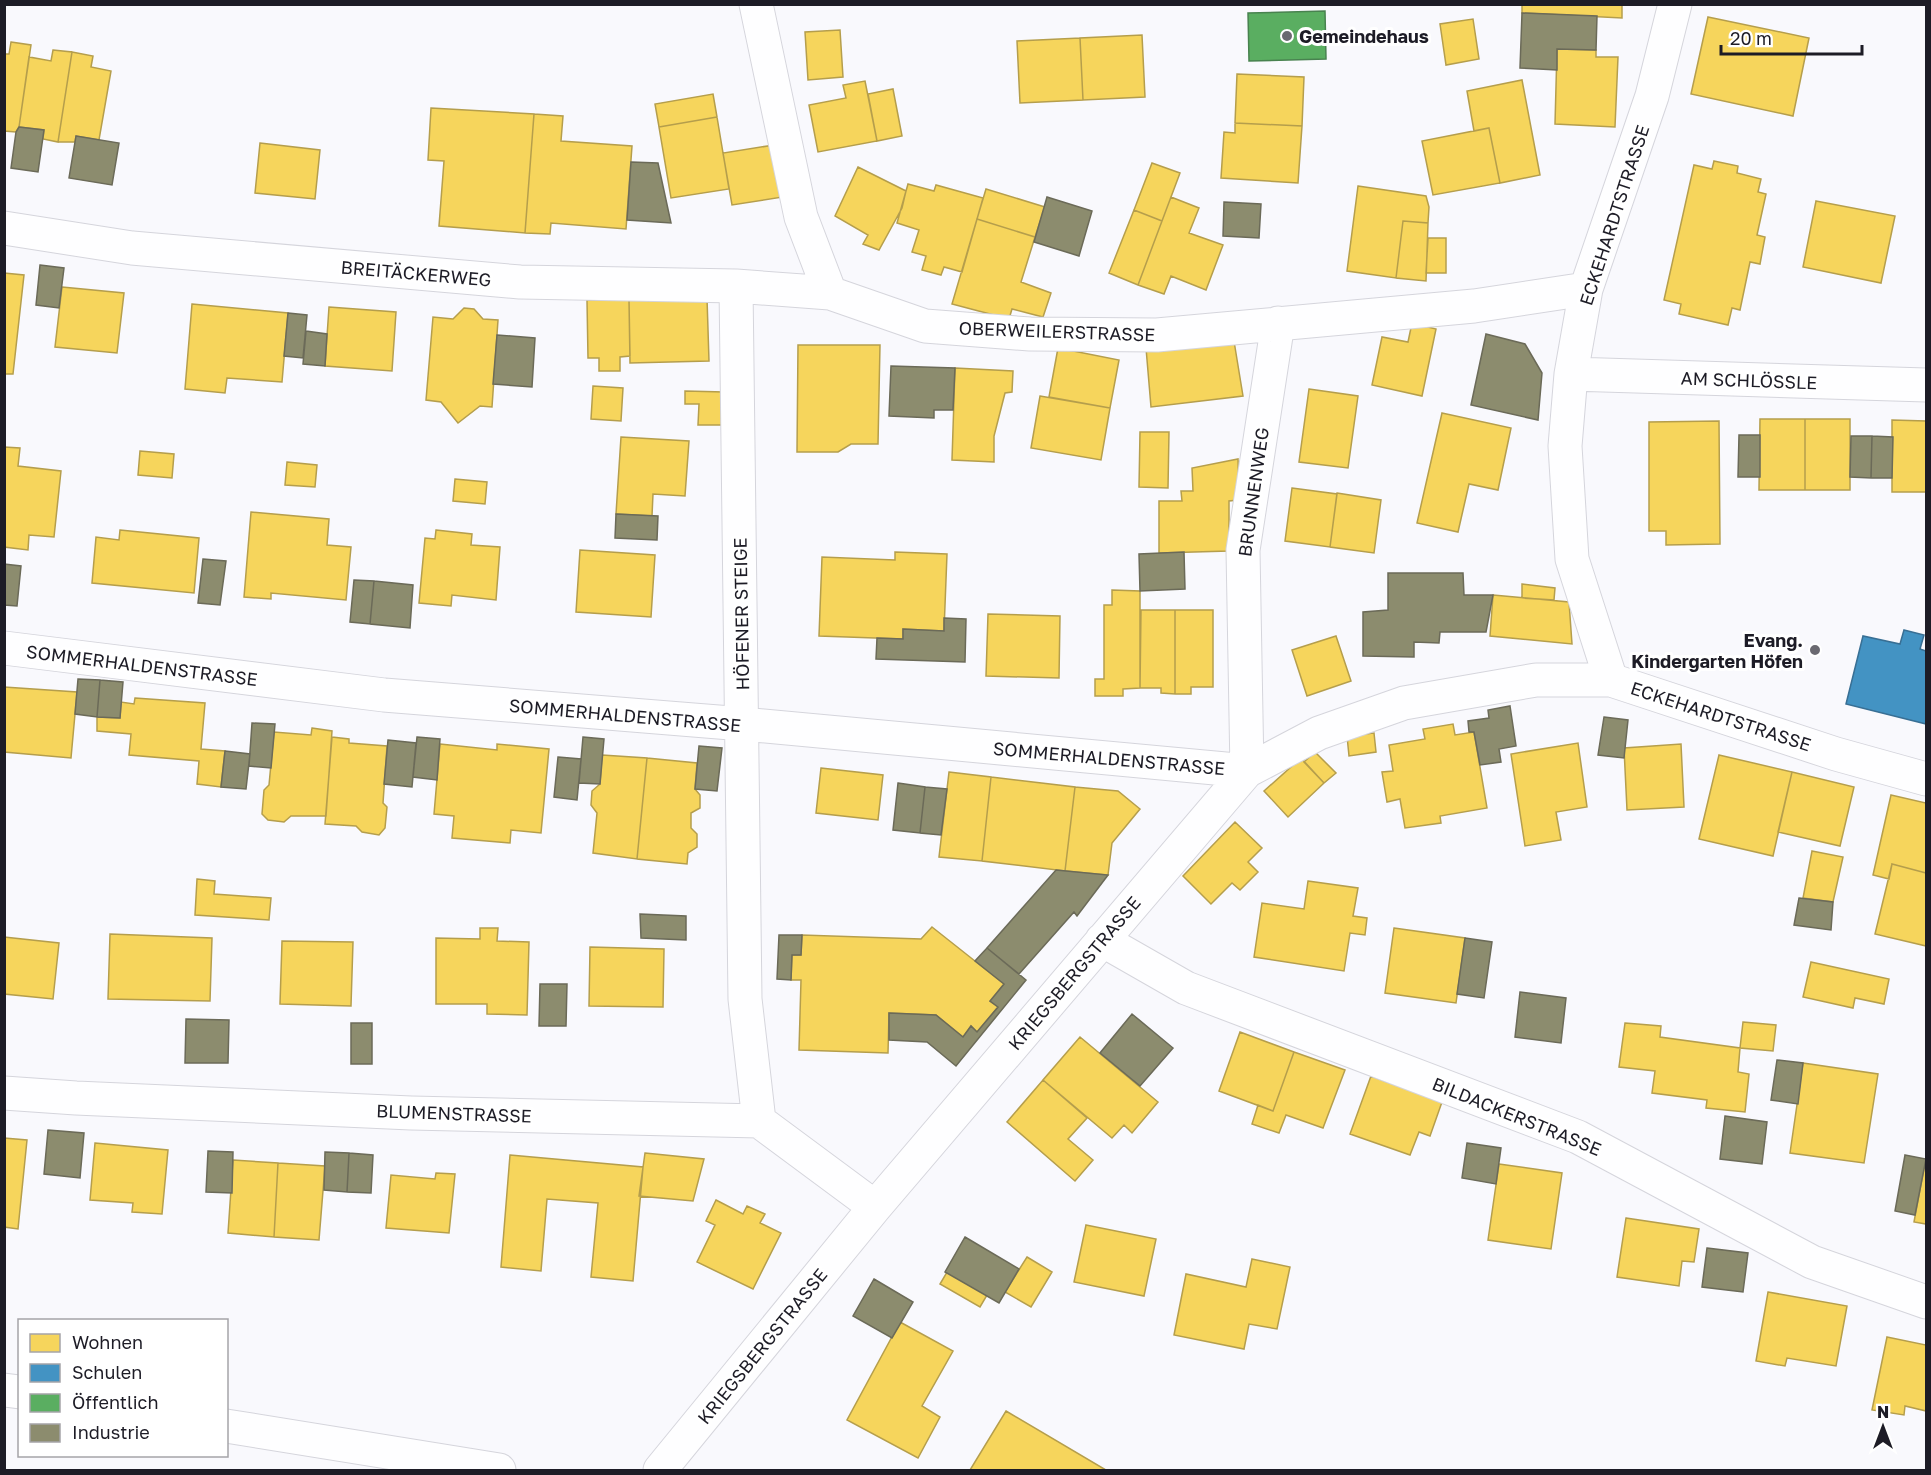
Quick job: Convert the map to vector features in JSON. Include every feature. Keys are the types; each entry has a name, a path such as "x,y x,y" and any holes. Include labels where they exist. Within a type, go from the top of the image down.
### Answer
{"street":[{"path":"756,4 801,217 830,293"},
{"name":"ECKEHARDTSTRASSE","path":"1675,4 1652,96 1586,289 1571,374 1565,446 1572,558 1611,680 1836,754 1926,779"},
{"name":"BREITÄCKERWEG","path":"4,228 132,248 520,282 736,286 830,293"},
{"name":"HÖFENER STEIGE","path":"736,286 745,999 759,1121"},
{"name":"OBERWEILERSTRASSE","path":"830,293 925,327 1030,334 1157,335 1278,322 1474,306 1586,289"},
{"name":"BRUNNENWEG","path":"1246,771 1244,550 1278,322"},
{"name":"AM SCHLÖSSLE","path":"1571,374 1926,385"},
{"name":"SOMMERHALDENSTRASSE","path":"4,648 384,695 743,724 1246,771"},
{"name":"KRIEGSBERGSTRASSE","path":"660,1470 875,1207 1246,771 1319,733 1404,703 1536,680 1611,680"},
{"name":"BILDACKERSTRASSE","path":"1102,940 1186,988 1578,1137 1812,1262 1926,1302"},
{"name":"BLUMENSTRASSE","path":"4,1093 87,1099 411,1113 759,1121"},
{"path":"759,1121 875,1207"},
{"path":"228,1426 499,1470"}],"building: Wohnen":[{"path":"1522,4 1622,4 1622,18 1522,13"},
{"path":"1708,17 1809,38 1793,116 1691,94"},
{"path":"1473,19 1479,59 1446,65 1440,24"},
{"path":"840,30 843,77 808,80 805,32"},
{"path":"1142,35 1145,97 1083,100 1080,38"},
{"path":"1080,38 1083,100 1020,103 1017,41"},
{"path":"11,42 31,45 19,127 16,132 4,131 4,54 9,54"},
{"path":"1557,49 1596,50 1596,57 1618,57 1615,127 1555,124"},
{"path":"53,50 72,52 58,142 43,139 44,130 19,127 29,57 51,61"},
{"path":"72,52 93,56 91,67 111,71 99,140 76,136 75,142 58,142"},
{"path":"1237,74 1304,77 1302,126 1235,123"},
{"path":"1522,80 1540,175 1500,183 1489,128 1474,131 1467,91"},
{"path":"865,81 877,141 818,152 809,105 846,98 843,85"},
{"path":"893,89 902,136 877,141 868,94"},
{"path":"713,94 717,117 659,127 655,104"},
{"path":"431,108 534,114 525,233 439,226 444,161 428,160"},
{"path":"534,114 563,116 561,141 632,146 626,229 551,223 550,234 525,233"},
{"path":"717,117 729,189 671,198 659,127"},
{"path":"1235,123 1302,126 1298,183 1221,178 1224,132 1235,133"},
{"path":"1489,128 1500,183 1433,195 1422,141"},
{"path":"260,143 320,150 315,199 255,193"},
{"path":"774,145 783,197 732,205 723,153"},
{"path":"1714,161 1738,166 1737,173 1761,179 1758,192 1766,194 1757,235 1765,237 1760,264 1750,262 1740,310 1732,308 1728,325 1679,314 1681,304 1664,300 1694,165 1712,169"},
{"path":"1152,163 1180,173 1162,221 1134,210"},
{"path":"858,167 906,191 902,208 879,250 863,244 868,235 835,216"},
{"path":"908,184 934,191 936,185 983,198 962,272 944,267 941,275 922,270 926,256 912,252 919,230 897,223"},
{"path":"1358,186 1426,196 1429,207 1428,223 1403,221 1396,278 1347,271"},
{"path":"986,189 1045,207 1035,237 977,219"},
{"path":"1171,197 1199,208 1189,233 1223,245 1206,290 1171,276 1164,294 1138,285"},
{"path":"1816,201 1895,216 1881,283 1803,267"},
{"path":"1134,210 1162,221 1138,285 1109,273"},
{"path":"977,219 1035,237 1021,282 1051,293 1043,317 1012,309 1009,319 952,304"},
{"path":"1403,221 1428,223 1426,281 1396,278"},
{"path":"1428,238 1446,238 1446,273 1426,273"},
{"path":"4,273 24,275 13,374 4,374"},
{"path":"62,287 124,293 117,353 55,347"},
{"path":"707,298 709,361 630,363 629,300"},
{"path":"587,300 629,300 630,356 620,357 620,371 599,371 599,358 588,358"},
{"path":"192,304 288,313 282,382 227,378 225,393 185,389"},
{"path":"329,307 396,312 392,371 325,366"},
{"path":"464,308 474,309 483,319 498,320 492,407 480,406 458,423 441,402 426,400 433,317 453,319"},
{"path":"1412,323 1436,329 1422,396 1372,385 1382,337 1408,342"},
{"path":"1233,335 1243,396 1151,407 1146,348"},
{"path":"798,345 880,345 878,444 851,444 838,452 797,452"},
{"path":"1058,348 1119,360 1110,408 1049,397"},
{"path":"955,368 1013,371 1012,392 1005,393 994,436 994,462 952,460"},
{"path":"593,386 623,388 621,421 591,419"},
{"path":"1309,389 1358,396 1348,468 1299,462"},
{"path":"685,391 724,392 723,425 698,425 699,404 685,404"},
{"path":"1040,396 1110,408 1101,460 1031,448"},
{"path":"1442,413 1511,428 1498,490 1469,484 1458,532 1417,523"},
{"path":"1760,419 1805,419 1805,490 1759,490"},
{"path":"1805,419 1850,419 1850,490 1805,490"},
{"path":"1892,420 1926,421 1926,492 1892,492"},
{"path":"1719,421 1720,544 1666,545 1666,531 1649,531 1649,422"},
{"path":"1140,432 1169,432 1168,488 1139,487"},
{"path":"621,437 689,441 685,496 653,494 652,516 616,514"},
{"path":"4,447 20,448 18,466 61,471 54,537 29,535 28,550 4,547"},
{"path":"140,451 174,454 172,478 138,475"},
{"path":"1238,459 1239,500 1229,501 1229,551 1159,553 1159,501 1182,501 1181,491 1193,491 1192,468"},
{"path":"287,462 317,465 315,487 285,485"},
{"path":"455,479 487,482 485,504 453,501"},
{"path":"1292,488 1337,494 1330,547 1285,541"},
{"path":"1337,493 1381,500 1374,553 1330,547"},
{"path":"251,512 329,519 327,545 351,547 346,600 271,593 271,599 244,597"},
{"path":"120,530 199,538 194,593 92,583 96,537 119,540"},
{"path":"436,530 472,534 471,545 500,547 496,600 452,595 451,606 419,603 425,538 435,539"},
{"path":"580,550 655,555 651,617 576,612"},
{"path":"895,552 947,554 944,631 903,629 903,639 819,636 822,557 895,560"},
{"path":"1522,584 1555,588 1554,600 1522,598"},
{"path":"1112,590 1140,591 1140,688 1123,689 1123,696 1095,696 1095,679 1104,679 1104,605 1112,605"},
{"path":"1493,595 1569,602 1572,644 1490,636"},
{"path":"1141,610 1175,610 1175,694 1161,693 1161,688 1140,688"},
{"path":"1175,610 1213,610 1213,687 1191,687 1191,694 1175,694"},
{"path":"988,614 1060,616 1059,678 986,676"},
{"path":"1336,636 1351,681 1307,696 1292,650"},
{"path":"4,687 77,692 71,758 4,752"},
{"path":"135,698 205,703 201,749 225,751 221,787 197,784 199,761 129,755 131,734 97,731 97,717 120,718 121,702 134,704"},
{"path":"1453,724 1455,735 1474,732 1487,808 1440,816 1441,823 1405,828 1400,799 1387,802 1382,772 1393,771 1389,745 1425,739 1423,729"},
{"path":"312,728 332,731 326,816 291,816 284,822 268,820 262,814 264,790 269,785 274,732 311,735"},
{"path":"1374,733 1376,752 1349,756 1347,736"},
{"path":"332,737 349,739 349,743 387,746 383,803 387,807 385,828 379,835 362,832 356,826 325,824"},
{"path":"1578,743 1587,807 1556,812 1561,840 1525,846 1511,754"},
{"path":"440,744 497,750 497,744 549,749 541,833 511,830 510,843 452,838 454,816 434,814"},
{"path":"1681,744 1684,807 1627,810 1624,748"},
{"path":"1315,752 1336,773 1324,783 1304,762"},
{"path":"602,755 647,758 637,859 593,853 597,813 591,805 592,791 600,784"},
{"path":"1719,755 1792,772 1773,856 1699,839"},
{"path":"647,758 697,763 695,789 700,795 700,808 691,813 691,828 697,834 697,847 688,853 687,864 637,859"},
{"path":"1301,758 1324,783 1288,817 1264,791"},
{"path":"821,768 883,775 878,820 816,813"},
{"path":"949,772 991,777 982,861 939,857"},
{"path":"1792,772 1854,787 1840,846 1778,832"},
{"path":"991,777 1075,787 1065,871 982,861"},
{"path":"1075,787 1118,791 1140,809 1112,843 1108,875 1065,871"},
{"path":"1891,795 1926,803 1926,873 1892,864 1889,879 1873,875"},
{"path":"1235,822 1262,848 1248,862 1258,872 1240,890 1232,883 1211,904 1183,876"},
{"path":"1812,851 1843,857 1833,902 1803,898"},
{"path":"1892,864 1926,873 1926,946 1875,934"},
{"path":"197,879 215,881 214,894 271,898 269,920 195,915"},
{"path":"1308,881 1358,888 1353,916 1367,918 1365,935 1350,933 1344,971 1254,957 1262,903 1304,909"},
{"path":"932,927 1004,984 990,1001 998,1007 977,1032 971,1026 963,1037 936,1015 889,1013 888,1053 799,1050 801,980 791,980 792,955 801,955 802,935 921,939"},
{"path":"480,928 498,928 497,941 529,942 527,1015 487,1014 487,1004 436,1004 436,938 480,939"},
{"path":"1394,928 1465,938 1456,1003 1385,993"},
{"path":"110,934 212,938 210,1001 108,999"},
{"path":"4,937 59,943 53,999 4,994"},
{"path":"282,941 353,942 351,1006 280,1004"},
{"path":"590,947 664,949 663,1007 589,1006"},
{"path":"1811,962 1889,979 1884,1004 1855,998 1853,1008 1803,997"},
{"path":"1743,1022 1776,1025 1773,1051 1740,1048"},
{"path":"1625,1023 1661,1026 1660,1037 1740,1048 1738,1072 1749,1074 1745,1112 1706,1108 1707,1100 1652,1093 1655,1071 1619,1067"},
{"path":"1240,1032 1294,1052 1273,1111 1219,1091"},
{"path":"1080,1037 1158,1102 1132,1133 1124,1125 1112,1138 1043,1080"},
{"path":"1294,1052 1345,1070 1323,1128 1286,1115 1279,1133 1252,1124 1258,1105 1273,1111"},
{"path":"1803,1063 1878,1074 1864,1163 1790,1153"},
{"path":"1371,1076 1442,1102 1430,1136 1419,1132 1410,1155 1350,1134"},
{"path":"1043,1080 1087,1118 1068,1139 1093,1160 1075,1181 1007,1122"},
{"path":"4,1138 27,1140 18,1229 4,1227"},
{"path":"95,1143 168,1150 162,1214 132,1212 133,1203 90,1200"},
{"path":"645,1153 704,1159 693,1201 639,1196"},
{"path":"510,1155 643,1167 633,1281 591,1277 598,1203 547,1199 541,1271 501,1267"},
{"path":"1926,1157 1926,1224 1914,1222"},
{"path":"233,1160 278,1163 274,1237 228,1233"},
{"path":"278,1163 325,1166 319,1240 274,1237"},
{"path":"1499,1164 1562,1173 1551,1249 1488,1240"},
{"path":"436,1173 455,1174 449,1233 386,1228 391,1175 435,1179"},
{"path":"716,1200 743,1214 747,1206 765,1214 760,1223 781,1233 753,1289 697,1262 715,1225 706,1221"},
{"path":"1626,1218 1699,1229 1694,1262 1682,1261 1679,1286 1617,1277"},
{"path":"1086,1225 1156,1239 1144,1296 1074,1282"},
{"path":"1027,1257 1052,1272 1031,1307 1005,1292"},
{"path":"1252,1259 1290,1267 1277,1329 1249,1324 1244,1349 1174,1335 1186,1274 1246,1287"},
{"path":"953,1262 993,1285 980,1307 940,1284"},
{"path":"1768,1292 1847,1306 1836,1366 1787,1358 1785,1366 1756,1361"},
{"path":"900,1322 953,1351 922,1406 940,1417 918,1458 847,1420"},
{"path":"1887,1337 1926,1345 1926,1411 1905,1406 1904,1415 1872,1410"},
{"path":"1006,1411 1106,1470 970,1470"}],"building: Schulen":[{"path":"1904,630 1924,635 1920,649 1926,651 1926,724 1846,704 1863,636 1900,644"}],"building: Öffentlich":[{"name":"Gemeindehaus","path":"1325,11 1326,59 1249,61 1248,13"}],"building: Industrie":[{"path":"1522,13 1597,16 1596,50 1557,49 1557,70 1520,68"},
{"path":"19,127 44,130 38,172 11,168 16,132"},
{"path":"76,136 119,143 112,185 69,178"},
{"path":"631,162 658,163 671,223 627,220"},
{"path":"1047,197 1092,211 1079,256 1034,242"},
{"path":"1224,202 1261,204 1259,238 1223,236"},
{"path":"40,265 64,268 59,308 36,305"},
{"path":"288,313 307,315 303,358 284,356"},
{"path":"306,331 327,334 325,366 303,364"},
{"path":"1486,334 1525,344 1542,373 1538,420 1471,405"},
{"path":"497,335 535,338 532,387 493,384"},
{"path":"891,366 955,368 953,410 934,410 934,418 889,416"},
{"path":"1739,435 1760,435 1760,477 1738,477"},
{"path":"1851,436 1872,436 1871,478 1850,477"},
{"path":"1872,436 1893,437 1892,478 1871,478"},
{"path":"616,514 658,516 657,540 615,538"},
{"path":"1184,552 1185,589 1140,591 1139,554"},
{"path":"203,559 226,561 220,605 198,603"},
{"path":"4,564 21,566 17,606 4,605"},
{"path":"1388,573 1463,573 1464,595 1493,595 1486,632 1440,632 1439,643 1414,642 1414,657 1363,656 1363,612 1388,610"},
{"path":"354,580 374,581 370,624 350,622"},
{"path":"374,581 413,585 410,628 370,624"},
{"path":"944,618 966,619 965,662 876,659 877,638 903,639 903,629 944,631"},
{"path":"78,679 100,680 97,717 75,714"},
{"path":"100,680 123,682 120,718 97,717"},
{"path":"1510,706 1516,746 1499,749 1501,762 1480,765 1474,732 1469,732 1468,721 1489,718 1488,710"},
{"path":"1604,717 1628,720 1624,758 1598,755"},
{"path":"252,723 275,724 271,768 249,766"},
{"path":"417,737 440,739 437,780 413,777"},
{"path":"583,737 604,739 600,784 579,783"},
{"path":"388,740 416,743 412,787 384,784"},
{"path":"699,746 722,748 717,791 695,789"},
{"path":"225,751 250,754 246,789 221,787"},
{"path":"558,757 581,759 577,800 554,797"},
{"path":"898,783 925,787 920,833 893,830"},
{"path":"925,787 947,789 941,835 920,833"},
{"path":"1056,870 1108,875 1077,916 1074,912 1019,974 987,948"},
{"path":"1799,898 1833,902 1831,930 1794,925"},
{"path":"640,914 686,916 686,940 641,938"},
{"path":"779,935 802,935 801,955 792,955 791,980 777,979"},
{"path":"1465,938 1492,942 1484,998 1457,994"},
{"path":"987,948 1026,980 956,1066 927,1042 889,1040 889,1013 936,1015 963,1037 971,1026 977,1032 998,1007 990,1001 1004,984 975,961"},
{"path":"540,984 567,984 566,1026 539,1026"},
{"path":"1520,992 1566,998 1561,1043 1515,1037"},
{"path":"1132,1014 1173,1048 1140,1086 1100,1053"},
{"path":"186,1019 229,1020 228,1063 185,1063"},
{"path":"351,1023 372,1023 372,1064 351,1064"},
{"path":"1777,1060 1803,1063 1798,1104 1771,1100"},
{"path":"1725,1116 1767,1122 1762,1164 1720,1159"},
{"path":"48,1130 84,1133 80,1178 44,1174"},
{"path":"1467,1143 1501,1148 1496,1184 1462,1178"},
{"path":"208,1151 233,1152 232,1193 206,1192"},
{"path":"325,1152 349,1153 347,1192 324,1190"},
{"path":"349,1153 373,1155 371,1193 347,1192"},
{"path":"1905,1155 1926,1159 1915,1215 1895,1211"},
{"path":"965,1237 1019,1269 999,1303 945,1272"},
{"path":"1707,1248 1748,1253 1743,1292 1702,1287"},
{"path":"874,1279 913,1302 892,1338 853,1316"}],"place":[{"name":"Gemeindehaus","path":"1287,36"},
{"name":"Evang. Kindergarten Höfen","path":"1815,650"}]}
